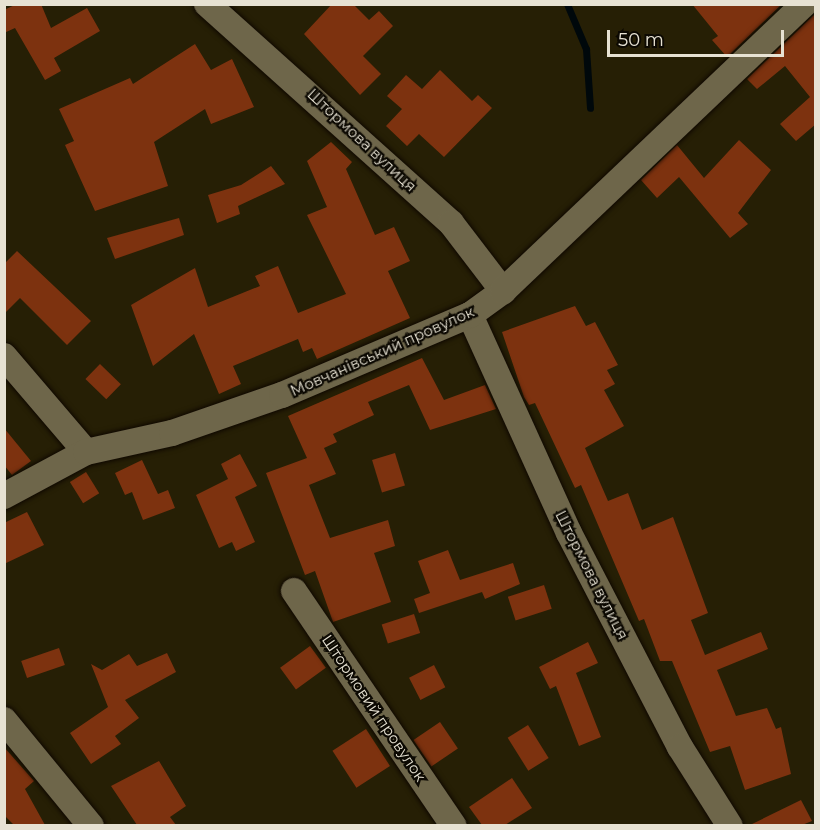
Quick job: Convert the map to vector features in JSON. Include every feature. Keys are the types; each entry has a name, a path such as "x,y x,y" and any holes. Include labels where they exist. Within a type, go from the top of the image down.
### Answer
{"street":[{"name":"Штормова вулиця","path":"207,4 451,223 503,291"},
{"name":"Мовчанівський провулок","path":"4,496 86,452 172,433 282,395 470,315 503,291 804,4"},
{"name":"Штормова вулиця","path":"470,315 569,533 680,747 730,825"},
{"path":"4,356 86,452"},
{"name":"Штормовий провулок","path":"294,591 454,825"},
{"path":"4,720 91,825"}],"building":[{"path":"17,4 41,4 51,28 87,8 100,31 54,58 61,71 45,80 15,28 4,33 4,10"},
{"path":"332,4 353,4 369,20 379,11 393,26 363,56 381,74 360,95 304,34"},
{"path":"692,4 782,4 727,57 712,40 718,36"},
{"path":"816,13 816,124 796,141 780,124 810,97 785,66 757,89 747,79"},
{"path":"195,44 211,70 232,59 254,107 211,124 205,109 154,142 168,186 95,211 65,145 74,141 59,109 130,78 133,84"},
{"path":"440,70 472,101 478,95 492,108 444,157 419,134 407,146 386,126 402,109 387,96 406,75 422,89"},
{"path":"739,140 771,170 738,213 748,224 730,238 679,177 657,198 641,180 677,145 704,178"},
{"path":"331,142 352,162 346,169 375,235 394,227 410,261 388,271 410,318 317,359 312,348 303,352 298,339 233,366 241,384 219,394 194,334 153,366 131,305 195,268 208,307 260,286 255,276 278,266 298,313 346,294 307,215 327,207 307,161"},
{"path":"271,166 285,184 238,206 240,214 217,223 208,195 241,185"},
{"path":"179,218 184,235 115,259 107,238"},
{"path":"17,251 91,321 67,345 20,298 4,314 4,264"},
{"path":"575,306 586,326 595,322 618,365 607,370 615,384 604,390 624,426 585,448 608,501 628,493 642,530 673,517 708,613 691,620 705,655 761,632 768,649 717,670 736,716 767,708 776,729 781,727 791,774 745,790 730,746 710,752 672,661 660,661 644,619 639,621 581,485 575,488 535,403 529,405 524,397 502,332"},
{"path":"422,358 444,400 485,385 496,409 430,430 409,385 368,402 374,415 333,434 337,442 324,448 336,474 309,485 330,538 388,520 395,546 374,553 391,602 333,622 315,571 305,575 266,473 307,458 288,416"},
{"path":"100,364 121,384 106,399 85,379"},
{"path":"4,428 31,461 12,475 4,465"},
{"path":"395,453 405,486 382,493 372,460"},
{"path":"240,454 257,486 235,497 255,542 236,551 232,542 219,548 196,495 228,479 221,464"},
{"path":"142,460 158,494 168,490 175,508 143,520 132,492 125,495 115,473"},
{"path":"86,472 99,493 83,503 70,482"},
{"path":"27,512 44,545 4,564 4,523"},
{"path":"448,550 460,580 513,563 520,584 485,599 482,592 419,613 414,599 430,593 418,561"},
{"path":"544,585 552,609 516,621 508,597"},
{"path":"414,614 420,633 388,644 382,625"},
{"path":"588,642 598,663 576,673 601,737 579,746 556,686 550,689 539,667"},
{"path":"310,646 326,668 296,690 280,668"},
{"path":"59,648 65,665 27,678 21,661"},
{"path":"167,653 176,672 125,700 139,718 115,736 121,744 91,764 70,733 108,707 91,664 102,670 129,654 137,666"},
{"path":"434,665 445,687 420,700 409,678"},
{"path":"440,722 458,749 431,766 413,740"},
{"path":"528,725 549,758 528,771 508,738"},
{"path":"366,729 390,766 356,788 332,751"},
{"path":"4,747 34,781 25,789 45,825 14,825 4,815"},
{"path":"159,761 186,806 170,817 176,825 137,825 111,786"},
{"path":"512,778 532,808 505,825 482,825 469,807"},
{"path":"801,800 812,821 802,825 750,825"}],"waterway":[{"path":"567,4 586,49 590,108"}]}
